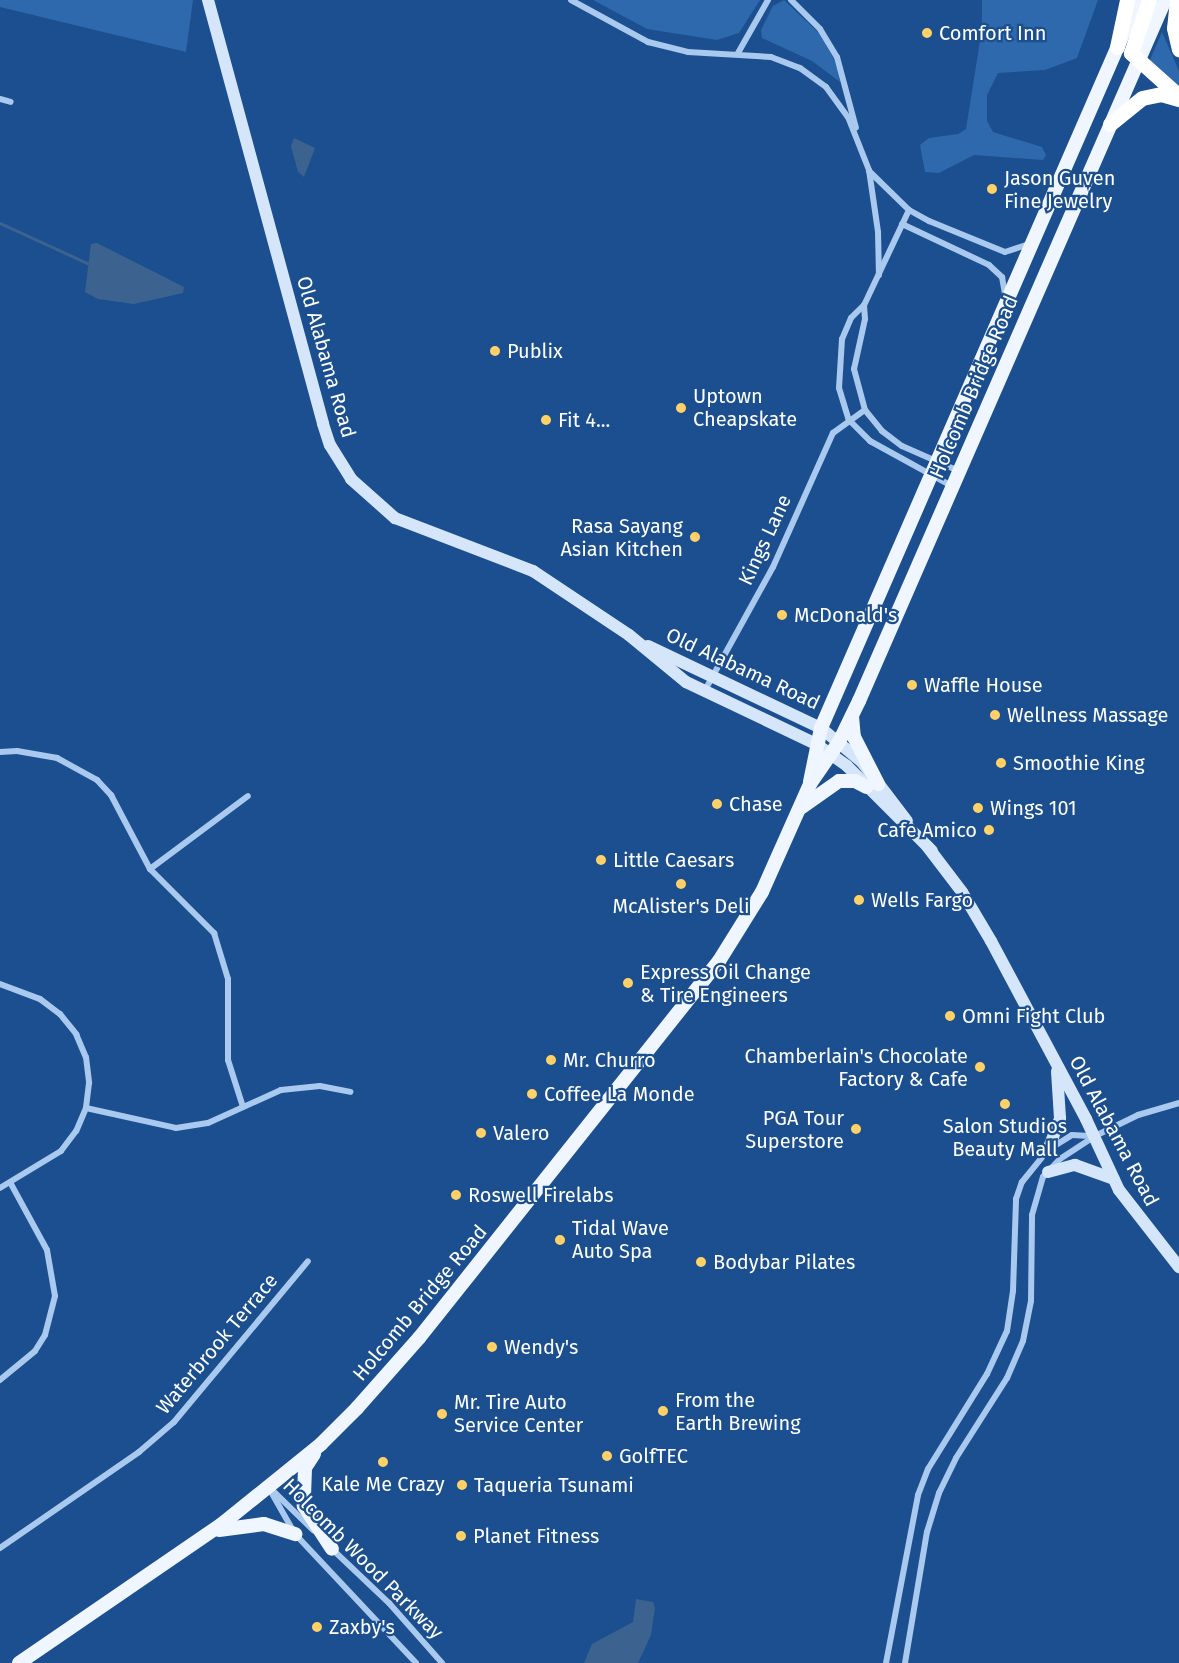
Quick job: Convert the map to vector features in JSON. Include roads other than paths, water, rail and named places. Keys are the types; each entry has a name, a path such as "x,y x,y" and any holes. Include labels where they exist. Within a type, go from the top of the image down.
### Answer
{"highway":[{"path":"1117,47 1127,0"},
{"path":"1149,0 1131,46 1137,62 1179,97"},
{"path":"1177,0 1174,28 1179,49"},
{"path":"1110,124 1142,98 1161,94 1179,97"}],"main road":[{"name":"Holcomb Bridge Road","path":"810,784 816,744 821,728 1138,0"},
{"name":"Holcomb Bridge Road","path":"19,1663 206,1535 321,1444 419,1338 694,995 757,901 810,784 839,742 852,716 1166,0"},
{"path":"852,716 854,737 873,785"},
{"path":"800,809 839,781 855,781 873,785"},
{"path":"321,1444 305,1468 304,1506 332,1549"},
{"path":"206,1535 229,1526 252,1524 295,1534"}],"street":[{"name":"Old Alabama Road","path":"208,0 323,424 339,462 364,494 395,518 532,571 629,635 711,678 821,728 862,762 873,785"},
{"path":"572,0 662,46 688,52 738,53 771,57 814,77 834,96 857,137"},
{"path":"738,53 768,0"},
{"path":"791,0 820,29 837,57 857,137 869,170 878,232 879,275"},
{"path":"0,99 11,102"},
{"path":"869,170 909,210 996,250 1012,252 1032,242"},
{"path":"909,210 864,305 850,318 838,355 838,388 849,420 883,452 953,486"},
{"path":"902,224 996,270 1005,286 1005,303"},
{"path":"864,305 865,319 854,355 854,369 866,410 892,438 959,471"},
{"name":"Kings Lane","path":"704,693 769,576 833,433 866,410"},
{"name":"Old Alabama Road","path":"629,635 669,671 704,693 816,744 831,754 873,785 932,852 972,908 1095,1136 1114,1179 1138,1220 1179,1268"},
{"path":"0,752 17,751 57,758 98,780 111,795 150,869 204,921 221,948 228,979 228,1060 243,1107"},
{"path":"150,869 248,796"},
{"path":"0,984 40,999 60,1014 76,1034 86,1057 89,1083 86,1108 76,1131 61,1151 0,1188"},
{"path":"1048,1150 1060,1118 1055,1061"},
{"path":"86,1108 176,1128 208,1123 281,1090 320,1086 350,1092"},
{"path":"905,1663 927,1532 939,1493 956,1458 1007,1378 1024,1338 1031,1302 1032,1215 1048,1172 1095,1136 1138,1115 1179,1103"},
{"path":"886,1663 918,1495 928,1469 1001,1348 1011,1314 1016,1199 1030,1169 1048,1150 1072,1134 1095,1136"},
{"path":"1048,1172 1076,1166 1114,1179"},
{"path":"0,1380 35,1351 45,1335 55,1296 46,1250 10,1182"},
{"name":"Waterbrook Terrace","path":"0,1548 140,1452 174,1422 308,1261"},
{"name":"Holcomb Wood Parkway","path":"268,1487 295,1534 416,1663"},
{"name":"Holcomb Wood Parkway","path":"268,1487 389,1603 442,1663"}],"waterway":[{"path":"0,223 87,263"}],"place":[{"name":"Comfort Inn","path":"927,33"},
{"name":"Jason Guven Fine Jewelry","path":"992,189"},
{"name":"Publix","path":"495,351"},
{"name":"Uptown Cheapskate","path":"681,408"},
{"name":"Fit 4...","path":"546,420"},
{"name":"Rasa Sayang Asian Kitchen","path":"695,537"},
{"name":"McDonald's","path":"782,615"},
{"name":"Waffle House","path":"912,685"},
{"name":"Wellness Massage","path":"995,715"},
{"name":"Smoothie King","path":"1001,763"},
{"name":"Chase","path":"717,804"},
{"name":"Wings 101","path":"978,808"},
{"name":"Cafe Amico","path":"989,830"},
{"name":"Little Caesars","path":"601,860"},
{"name":"McAlister's Deli","path":"681,884"},
{"name":"Wells Fargo","path":"859,900"},
{"name":"Express Oil Change & Tire Engineers","path":"628,983"},
{"name":"Omni Fight Club","path":"950,1016"},
{"name":"Mr. Churro","path":"551,1060"},
{"name":"Chamberlain's Chocolate Factory & Cafe","path":"980,1067"},
{"name":"Coffee La Monde","path":"532,1094"},
{"name":"Salon Studios Beauty Mall","path":"1005,1104"},
{"name":"PGA Tour Superstore","path":"856,1129"},
{"name":"Valero","path":"481,1133"},
{"name":"Roswell Firelabs","path":"456,1195"},
{"name":"Tidal Wave Auto Spa","path":"560,1240"},
{"name":"Bodybar Pilates","path":"701,1262"},
{"name":"Wendy's","path":"492,1347"},
{"name":"From the Earth Brewing","path":"663,1411"},
{"name":"Mr. Tire Auto Service Center","path":"442,1414"},
{"name":"GolfTEC","path":"607,1456"},
{"name":"Kale Me Crazy","path":"383,1462"},
{"name":"Taqueria Tsunami","path":"462,1485"},
{"name":"Planet Fitness","path":"461,1536"},
{"name":"Zaxby's","path":"317,1627"}]}
